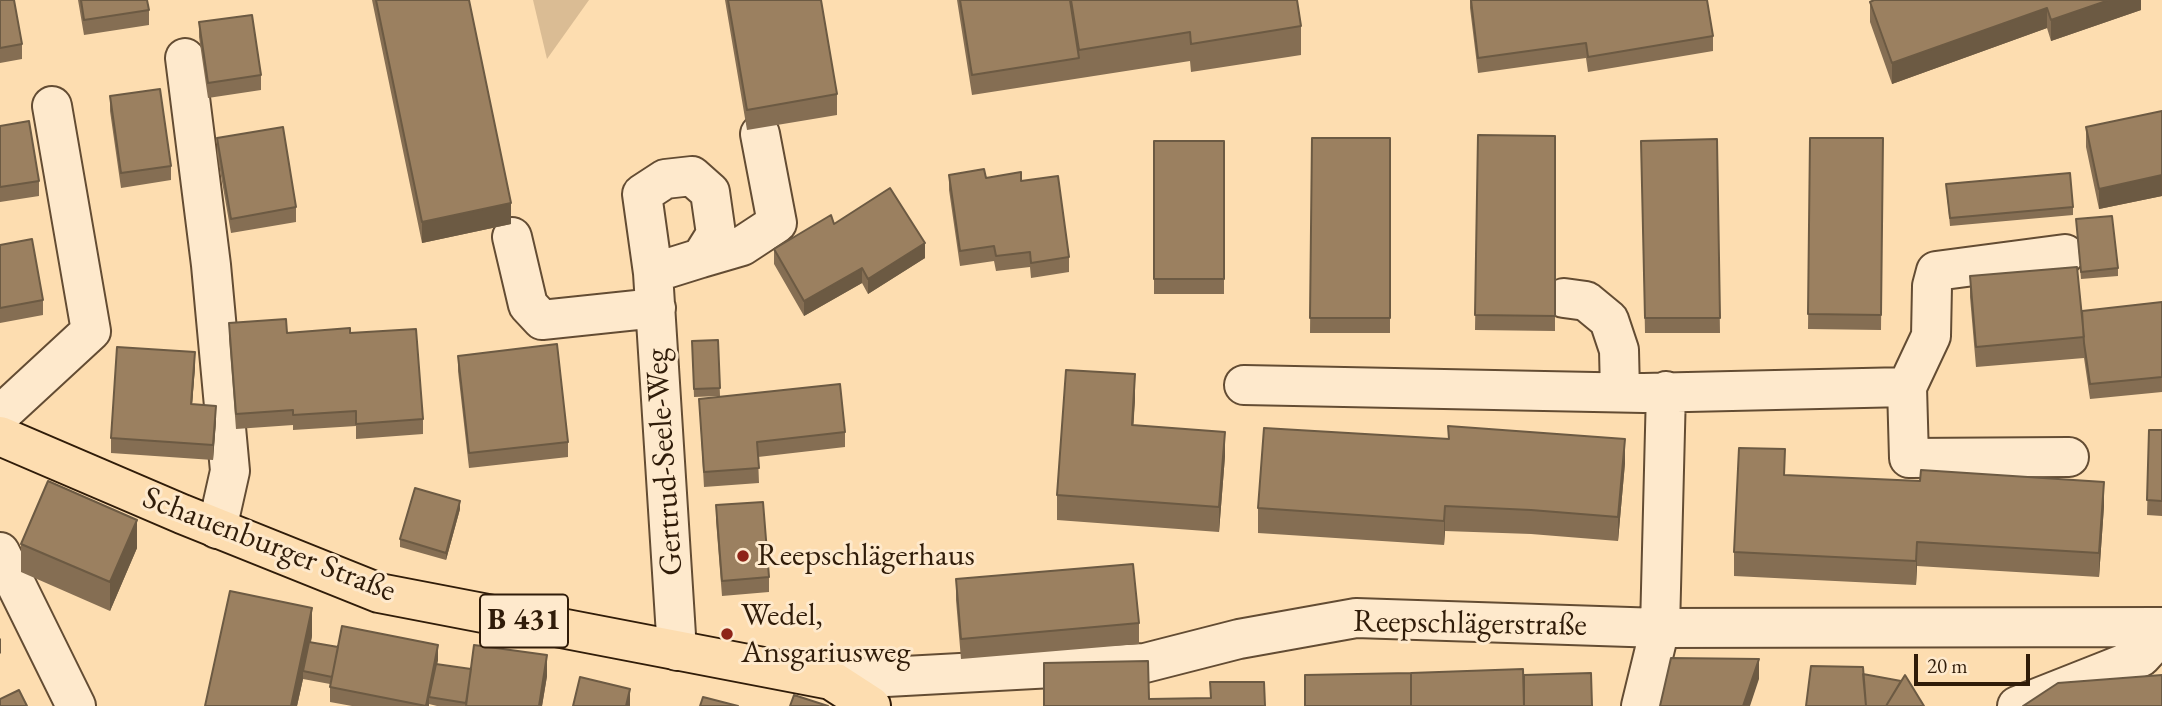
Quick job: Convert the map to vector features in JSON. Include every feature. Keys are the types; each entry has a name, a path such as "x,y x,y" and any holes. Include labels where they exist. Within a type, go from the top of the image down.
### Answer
{"main road":[{"name":"Schauenburger Straße","path":"0,436 217,529 379,593 831,680 870,706"}],"street":[{"path":"185,58 211,265 229,471 217,529"},
{"path":"0,415 91,331 52,106"},
{"path":"512,237 528,305 542,320 654,290 701,258 742,246 777,223 760,134"},
{"name":"Gertrud-Seele-Weg","path":"677,652 654,290 642,194 665,179 691,176 710,192 716,234 701,258"},
{"path":"2065,254 1936,271 1932,286 1931,336 1908,387 1909,458 2069,457"},
{"path":"1564,298 1586,301 1609,320 1619,350 1620,392"},
{"path":"1244,385 1620,392 1908,387"},
{"path":"1641,706 1660,628 1666,391"},
{"path":"0,552 76,706"},
{"name":"Reepschlägerstraße","path":"831,680 1145,663 1239,639 1356,618 1660,628 2162,627"},
{"path":"2017,706 2141,657 2162,634"}],"shaded area":[{"path":"533,0 589,0 547,59"}],"building":[{"path":"0,0 14,0 22,44 0,48"},
{"path":"81,0 147,0 149,10 84,20"},
{"path":"376,0 469,0 511,203 422,222"},
{"path":"728,0 821,0 837,94 747,110"},
{"path":"960,0 1070,0 1079,58 972,75"},
{"path":"1071,0 1297,0 1301,26 1191,44 1190,32 1079,50"},
{"path":"1471,0 1707,0 1713,36 1588,57 1586,43 1478,58"},
{"path":"2109,0 2051,20 2047,8 1892,63 1870,2"},
{"path":"252,15 261,75 208,83 199,22"},
{"path":"160,89 171,166 121,173 110,96"},
{"path":"2162,111 2162,175 2099,189 2086,127"},
{"path":"29,121 39,181 0,187 0,126"},
{"path":"283,127 296,207 231,219 217,138"},
{"path":"1478,135 1555,136 1555,316 1475,315"},
{"path":"1312,138 1390,138 1390,318 1310,318"},
{"path":"1810,138 1883,138 1881,315 1808,314"},
{"path":"1717,139 1720,318 1645,318 1641,141"},
{"path":"1154,141 1224,141 1224,279 1154,279"},
{"path":"984,169 986,178 1021,172 1021,181 1058,176 1069,257 1031,263 1030,252 996,256 994,246 960,251 949,175"},
{"path":"2070,173 2073,207 1950,218 1946,184"},
{"path":"890,188 925,243 868,279 862,268 804,301 774,249 831,215 834,224"},
{"path":"2112,216 2118,268 2081,272 2076,219"},
{"path":"32,239 43,300 0,308 0,245"},
{"path":"2077,267 2084,337 1976,347 1970,276"},
{"path":"2162,302 2162,377 2090,384 2082,311"},
{"path":"286,319 287,333 350,328 350,333 416,329 423,419 356,424 356,411 293,415 293,410 236,414 229,323"},
{"path":"718,340 720,388 694,389 692,341"},
{"path":"557,344 568,442 469,453 458,356"},
{"path":"117,347 195,352 191,404 216,406 213,445 111,438"},
{"path":"1066,370 1135,374 1132,425 1225,432 1219,507 1057,495"},
{"path":"840,384 845,432 757,442 759,468 704,472 699,399"},
{"path":"1448,426 1625,439 1618,517 1445,506 1444,521 1258,508 1264,428 1449,439"},
{"path":"2149,430 2162,430 2162,501 2147,500"},
{"path":"1739,448 1785,449 1784,475 1920,481 1921,470 2104,482 2099,553 1917,542 1916,561 1734,552"},
{"path":"48,481 137,520 110,582 21,544"},
{"path":"415,488 460,501 446,553 400,539"},
{"name":"Reepschlägerhaus","path":"763,502 769,577 722,581 716,505"},
{"path":"1133,564 1139,623 961,639 956,579"},
{"path":"230,591 312,608 291,706 205,706"},
{"path":"342,626 438,645 426,706 330,687"},
{"path":"309,642 338,647 332,677 303,671"},
{"path":"474,645 547,655 539,706 466,706"},
{"path":"1671,658 1759,659 1743,706 1660,706"},
{"path":"1148,661 1149,699 1211,698 1210,682 1264,682 1265,706 1044,706 1044,663"},
{"path":"436,664 471,669 466,703 429,697"},
{"path":"1811,666 1863,667 1866,706 1806,706"},
{"path":"1523,669 1524,706 1411,706 1411,673"},
{"path":"1411,673 1411,706 1305,706 1305,675"},
{"path":"1591,673 1592,706 1524,706 1524,675"},
{"path":"1863,674 1901,681 1886,706 1866,706"},
{"path":"1905,675 1924,706 1886,706"},
{"path":"2162,675 2162,706 2023,706 2058,683"},
{"path":"580,677 630,689 626,706 573,706"},
{"path":"19,690 27,706 0,706 0,699"},
{"path":"794,695 828,706 790,706"},
{"path":"703,697 738,706 700,706"}],"place":[{"name":"Reepschlägerhaus","path":"743,556"},
{"name":"Wedel, Ansgariusweg","path":"727,634"}]}
